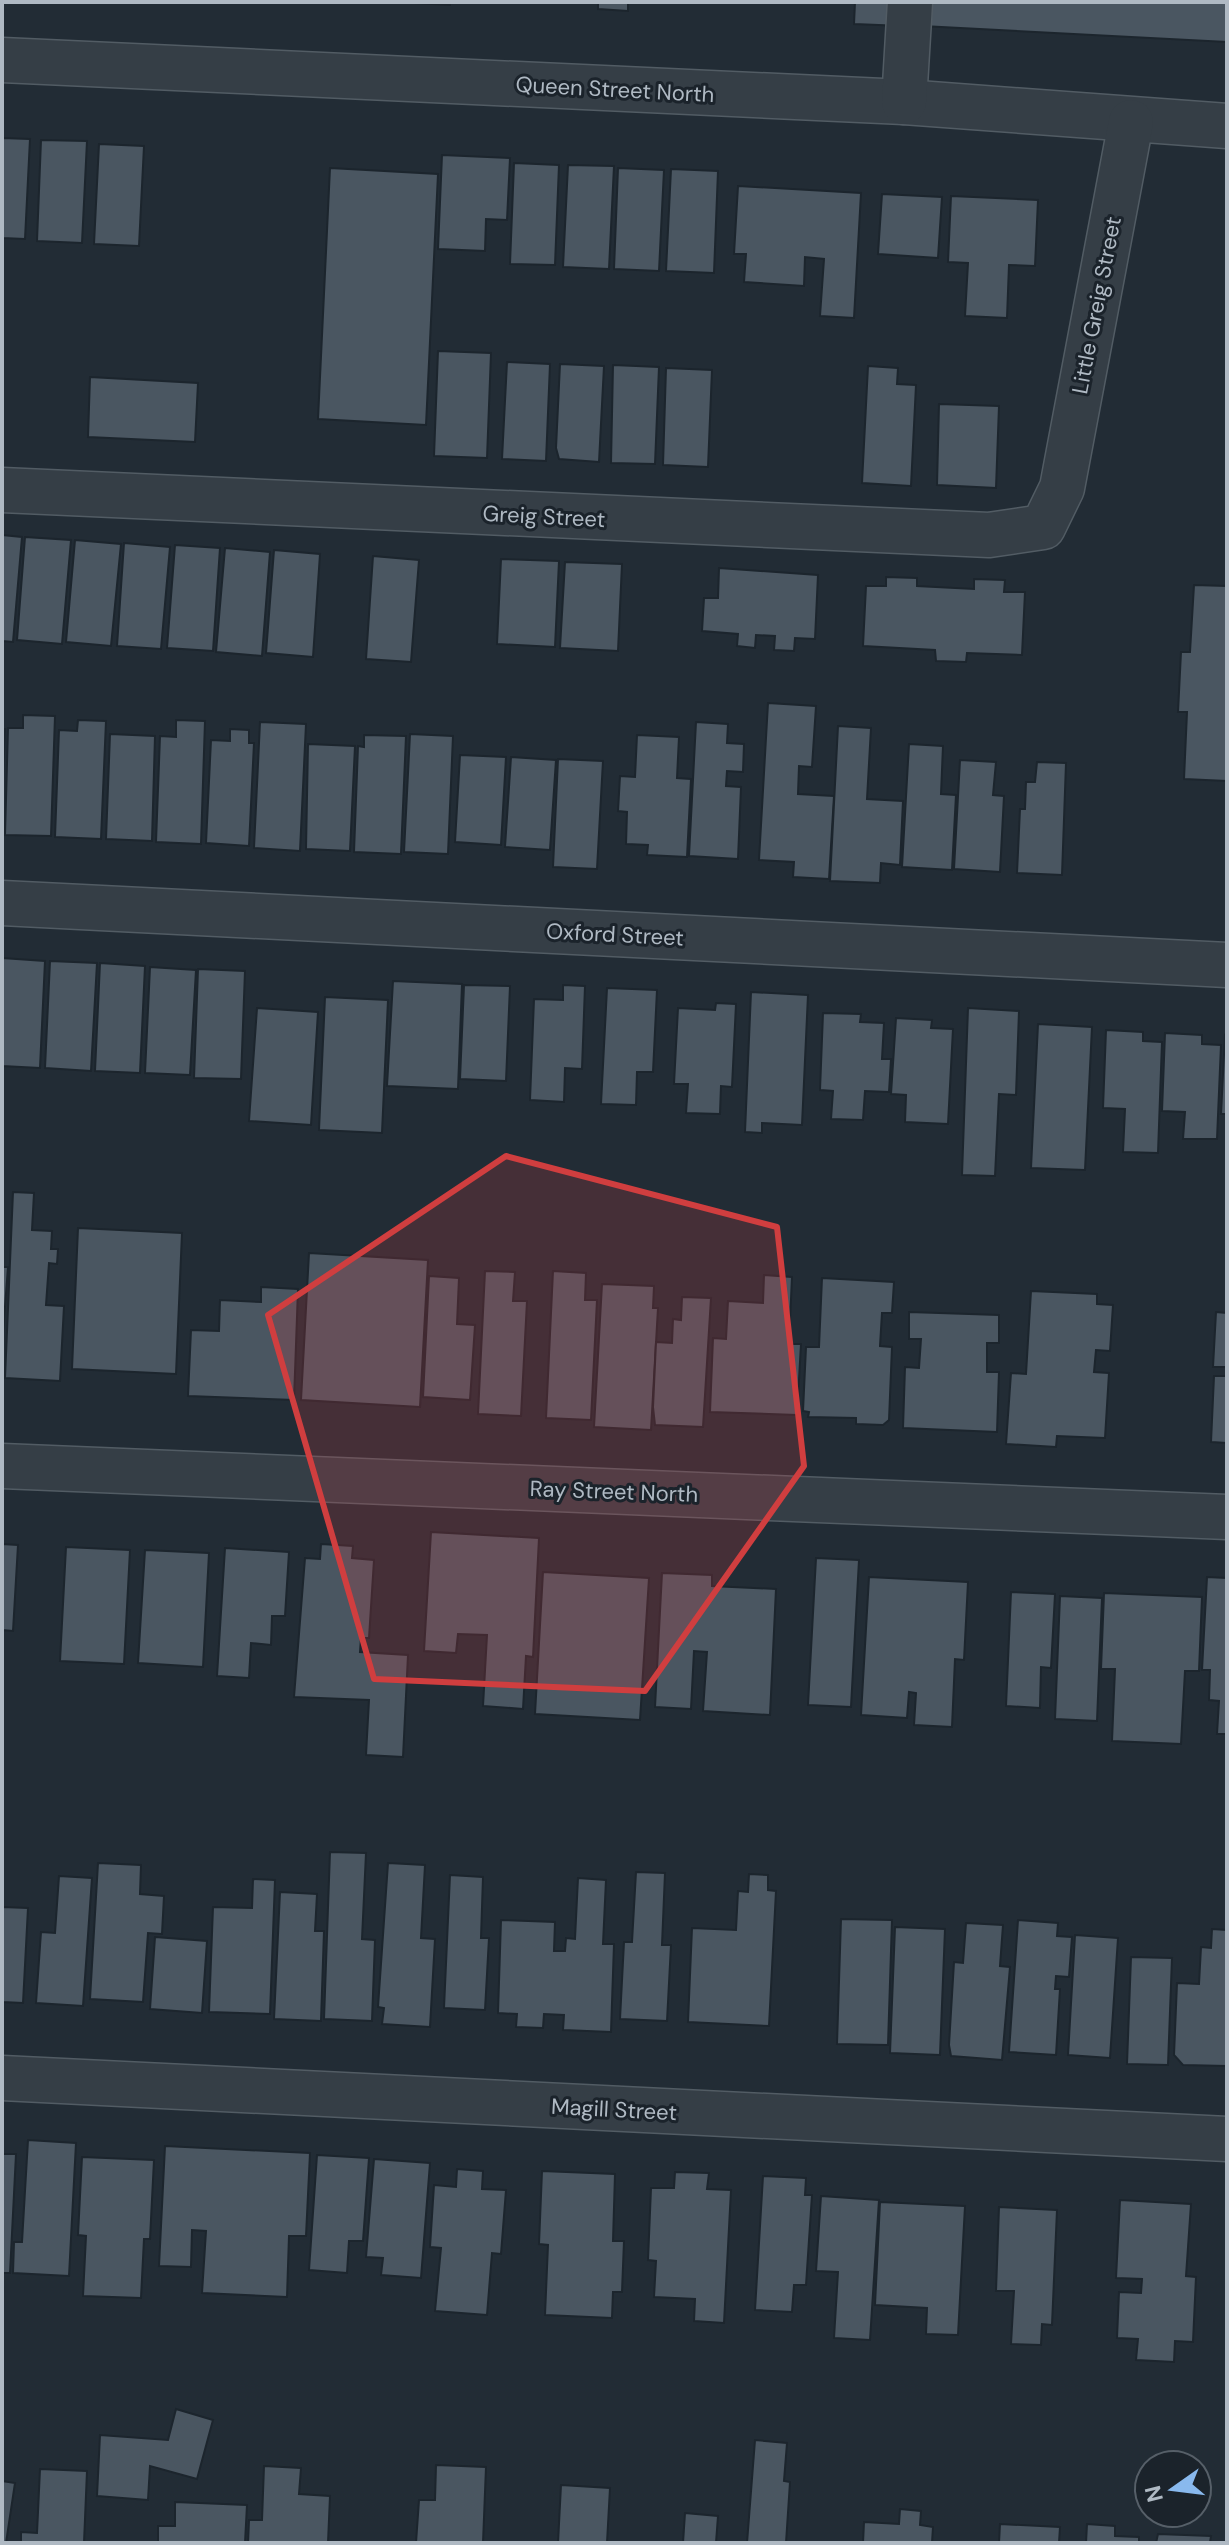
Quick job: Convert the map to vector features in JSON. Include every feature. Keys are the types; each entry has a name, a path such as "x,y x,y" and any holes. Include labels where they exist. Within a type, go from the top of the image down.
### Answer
{"street":[{"path":"904,102 910,2"},
{"name":"Queen Street North","path":"2,60 904,102 1131,122 1227,126"},
{"name":"Little Greig Street","path":"1062,488 1131,122"},
{"name":"Greig Street","path":"2,490 989,535 1043,527 1062,488"},
{"name":"Oxford Street","path":"2,903 1227,965"},
{"name":"Ray Street North","path":"2,1466 1227,1517"},
{"name":"Magill Street","path":"2,2078 1227,2139"}],"highlighted area":[{"path":"506,1156 777,1227 804,1466 645,1691 374,1679 268,1315"}],"building":[{"path":"397,2 450,2 450,5"},
{"path":"598,2 628,2 628,11 598,9"},
{"path":"855,2 904,2 903,26 854,24"},
{"path":"924,2 1227,2 1227,42 922,26"},
{"path":"2,138 30,139 25,239 2,238"},
{"path":"41,140 87,141 82,243 37,241"},
{"path":"99,144 144,146 139,246 94,244"},
{"path":"442,155 510,158 507,220 486,219 485,251 438,249"},
{"path":"514,163 559,165 555,265 510,264"},
{"path":"568,165 614,166 609,269 563,267"},
{"path":"330,168 438,174 426,425 318,419"},
{"path":"618,168 664,170 659,271 614,269"},
{"path":"671,169 718,171 714,273 666,271"},
{"path":"738,186 861,193 854,318 820,316 824,259 805,257 804,286 744,282 746,254 734,254"},
{"path":"882,194 942,197 938,258 878,254"},
{"path":"951,196 1038,200 1035,266 1009,265 1007,318 965,316 968,263 948,262"},
{"path":"438,351 491,353 487,458 434,456"},
{"path":"507,362 550,364 546,461 502,459"},
{"path":"560,364 604,366 599,462 559,459 556,448"},
{"path":"613,365 659,367 655,464 611,463"},
{"path":"868,366 898,368 897,384 916,385 911,486 862,483"},
{"path":"666,368 712,370 708,467 663,465"},
{"path":"90,377 198,383 195,442 88,437"},
{"path":"939,404 999,406 996,488 937,485"},
{"path":"2,535 22,537 13,642 2,641"},
{"path":"25,537 71,540 62,644 17,640"},
{"path":"75,540 121,544 111,646 66,642"},
{"path":"124,543 170,547 161,649 117,646"},
{"path":"175,545 220,548 213,651 167,648"},
{"path":"225,548 270,552 262,656 216,652"},
{"path":"274,550 320,554 313,657 266,653"},
{"path":"373,556 419,560 411,662 366,659"},
{"path":"501,559 559,561 555,647 497,644"},
{"path":"565,562 622,564 618,651 560,648"},
{"path":"719,568 818,575 815,639 795,638 794,651 774,650 775,636 756,635 755,648 737,646 738,634 702,631 704,598 718,598"},
{"path":"886,577 917,578 917,586 974,589 974,579 1005,580 1004,592 1025,592 1022,655 967,653 966,662 936,661 935,650 863,646 866,586 886,586"},
{"path":"1194,585 1227,586 1227,781 1184,779 1187,712 1178,712 1181,652 1190,652"},
{"path":"768,703 816,706 812,767 799,766 798,794 834,796 829,879 793,877 794,862 759,860"},
{"path":"23,715 55,716 51,836 5,835 8,728 23,728"},
{"path":"78,720 106,721 101,839 55,837 59,730 77,731"},
{"path":"176,720 205,721 201,844 156,842 160,736 176,737"},
{"path":"260,722 306,724 300,851 254,848"},
{"path":"696,722 728,724 727,743 744,744 743,772 727,771 726,786 741,787 738,859 689,856"},
{"path":"838,726 871,728 867,799 903,801 900,865 881,863 880,883 830,881"},
{"path":"2,729 5,729 2,795"},
{"path":"230,729 249,730 249,743 254,743 249,846 206,843 211,740 230,741"},
{"path":"110,734 155,736 152,841 106,839"},
{"path":"410,734 453,736 448,854 404,852"},
{"path":"364,735 406,736 401,854 354,852 358,746 364,747"},
{"path":"637,735 679,737 677,778 691,779 687,857 647,855 648,845 626,844 627,812 618,811 620,776 635,777"},
{"path":"308,744 355,746 350,851 306,849"},
{"path":"909,744 943,746 941,794 956,795 952,870 902,867"},
{"path":"460,755 506,757 501,845 455,842"},
{"path":"511,757 556,760 550,850 505,847"},
{"path":"558,759 603,761 597,869 553,867"},
{"path":"960,760 996,762 993,795 1004,796 1000,872 954,869"},
{"path":"1037,762 1066,763 1062,875 1017,873 1020,809 1025,809 1026,782 1035,782"},
{"path":"2,958 45,961 40,1068 2,1066"},
{"path":"50,961 97,963 91,1071 45,1068"},
{"path":"100,963 145,966 140,1073 95,1071"},
{"path":"150,967 196,970 190,1075 145,1073"},
{"path":"198,969 245,971 241,1079 194,1078"},
{"path":"393,981 462,984 458,1089 387,1086"},
{"path":"464,985 510,986 506,1081 460,1079"},
{"path":"563,985 585,986 582,1069 565,1068 564,1102 530,1100 534,999 563,1000"},
{"path":"607,988 657,990 653,1072 637,1072 636,1105 601,1104"},
{"path":"751,992 808,995 802,1125 762,1123 762,1133 745,1132"},
{"path":"325,997 388,1000 382,1133 319,1130"},
{"path":"716,1003 736,1004 732,1087 721,1086 720,1114 686,1113 688,1084 674,1084 678,1008 715,1010"},
{"path":"257,1008 318,1012 311,1125 249,1121"},
{"path":"968,1008 1019,1011 1016,1095 999,1094 995,1176 962,1175"},
{"path":"823,1013 861,1014 860,1022 884,1023 882,1059 891,1059 889,1092 865,1091 863,1120 831,1119 833,1091 820,1090"},
{"path":"896,1018 932,1020 931,1028 953,1029 948,1124 905,1122 906,1095 891,1094"},
{"path":"1038,1024 1092,1027 1085,1170 1031,1168"},
{"path":"1106,1030 1143,1032 1143,1041 1162,1042 1158,1153 1123,1152 1125,1109 1103,1108"},
{"path":"1165,1033 1202,1035 1202,1044 1221,1045 1217,1139 1183,1139 1185,1112 1162,1111"},
{"path":"1225,1035 1227,1114 1221,1114"},
{"path":"13,1192 34,1193 32,1230 52,1231 51,1249 58,1249 57,1264 49,1263 46,1305 64,1306 60,1381 5,1378"},
{"path":"78,1228 182,1233 176,1374 72,1369"},
{"path":"309,1253 428,1260 420,1407 301,1400"},
{"path":"2,1267 8,1267 2,1346"},
{"path":"485,1271 515,1272 513,1301 527,1301 521,1416 478,1414"},
{"path":"553,1271 586,1273 585,1300 597,1300 591,1420 546,1418"},
{"path":"764,1275 792,1277 789,1344 801,1344 797,1415 710,1412 713,1338 726,1339 728,1301 763,1303"},
{"path":"429,1276 459,1278 457,1324 475,1325 470,1400 423,1397"},
{"path":"822,1278 894,1282 892,1313 882,1313 880,1346 892,1347 889,1420 883,1425 856,1424 856,1418 808,1417 809,1412 803,1411 806,1347 819,1347"},
{"path":"602,1284 654,1286 653,1308 658,1308 651,1430 594,1427"},
{"path":"261,1287 298,1289 294,1400 188,1396 191,1330 219,1331 220,1300 261,1302"},
{"path":"1031,1291 1097,1294 1097,1304 1113,1305 1110,1351 1096,1350 1094,1372 1109,1373 1105,1438 1057,1436 1056,1447 1006,1444 1011,1373 1026,1374"},
{"path":"682,1297 711,1298 703,1427 655,1425 656,1342 672,1343 673,1319 681,1320"},
{"path":"909,1312 999,1315 999,1343 987,1343 987,1372 999,1372 997,1432 903,1428 905,1367 919,1368 921,1339 909,1339"},
{"path":"1216,1312 1227,1313 1227,1367 1213,1367"},
{"path":"1214,1376 1227,1376 1227,1443 1211,1442"},
{"path":"431,1532 539,1538 533,1657 526,1656 523,1709 483,1706 487,1635 458,1634 456,1653 424,1651"},
{"path":"2,1544 18,1545 13,1631 2,1630"},
{"path":"321,1544 353,1546 352,1558 374,1560 369,1638 361,1638 360,1652 408,1655 403,1757 366,1755 369,1700 294,1697 305,1558 320,1559"},
{"path":"66,1547 130,1550 124,1664 60,1661"},
{"path":"225,1548 289,1552 285,1616 272,1616 271,1645 251,1643 249,1678 217,1676"},
{"path":"145,1550 209,1553 203,1667 138,1663"},
{"path":"816,1558 859,1560 851,1707 808,1705"},
{"path":"543,1572 649,1578 640,1720 535,1714"},
{"path":"662,1573 712,1575 712,1586 776,1589 770,1715 703,1711 707,1652 694,1651 691,1709 655,1707"},
{"path":"869,1577 968,1582 964,1660 955,1659 952,1727 914,1725 916,1693 909,1692 907,1718 861,1715"},
{"path":"1207,1577 1227,1578 1227,1734 1217,1734 1219,1701 1209,1700 1210,1670 1202,1670"},
{"path":"1011,1592 1055,1594 1051,1668 1041,1667 1040,1708 1006,1706"},
{"path":"1104,1593 1202,1597 1199,1671 1185,1671 1181,1744 1112,1741 1115,1669 1101,1669"},
{"path":"1060,1596 1102,1598 1097,1721 1055,1719"},
{"path":"330,1852 366,1853 362,1939 375,1940 372,2021 324,2019"},
{"path":"98,1863 141,1865 140,1894 164,1896 162,1934 148,1933 143,2002 90,1999"},
{"path":"388,1863 425,1865 421,1938 435,1939 430,2027 382,2024 384,2008 378,2007"},
{"path":"636,1872 665,1873 662,1945 671,1945 667,2021 620,2019 624,1942 632,1942"},
{"path":"749,1874 768,1875 768,1890 776,1891 769,2026 688,2022 692,1928 736,1930 738,1891 748,1892"},
{"path":"450,1875 483,1877 481,1938 489,1938 485,2010 444,2008"},
{"path":"59,1876 92,1878 83,2006 36,2003 41,1932 55,1933"},
{"path":"578,1878 606,1880 603,1944 614,1944 611,2032 563,2030 564,2015 544,2014 543,2028 516,2027 517,2014 498,2013 501,1920 555,1922 554,1951 565,1951 566,1938 575,1939"},
{"path":"253,1879 275,1880 270,2014 209,2012 213,1907 252,1908"},
{"path":"280,1892 317,1894 315,1931 324,1931 321,2021 274,2019"},
{"path":"2,1907 28,1908 23,2003 2,2002"},
{"path":"841,1919 892,1920 888,2045 837,2044"},
{"path":"1018,1920 1058,1923 1057,1936 1072,1937 1069,1977 1056,1976 1055,1989 1060,1989 1056,2055 1009,2052"},
{"path":"966,1923 1003,1925 1000,1966 1010,1967 1002,2060 951,2056 954,1962 963,1963"},
{"path":"895,1927 945,1929 940,2055 890,2053"},
{"path":"1212,1929 1227,1930 1227,2066 1183,2065 1174,2055 1177,1983 1199,1984 1201,1947 1211,1948"},
{"path":"1075,1935 1118,1938 1110,2058 1068,2055"},
{"path":"155,1937 207,1941 202,2013 150,2009"},
{"path":"1131,1957 1172,1958 1168,2065 1127,2064"},
{"path":"28,2140 76,2143 69,2276 13,2273 14,2242 22,2242"},
{"path":"165,2146 310,2153 306,2236 289,2236 287,2297 202,2293 206,2231 192,2230 191,2267 159,2266"},
{"path":"2,2154 16,2154 10,2273 2,2273"},
{"path":"317,2155 369,2158 363,2241 349,2241 347,2273 309,2270"},
{"path":"82,2157 154,2160 150,2239 144,2239 141,2298 83,2296 86,2236 78,2235"},
{"path":"374,2159 430,2163 421,2278 381,2275 383,2258 366,2257"},
{"path":"457,2169 483,2171 482,2189 506,2190 501,2254 492,2253 487,2315 435,2311 441,2248 430,2247 434,2185 456,2187"},
{"path":"542,2171 615,2174 613,2241 624,2241 622,2292 613,2292 612,2318 545,2315 548,2245 539,2244"},
{"path":"675,2172 709,2173 707,2189 731,2190 724,2323 694,2321 695,2299 654,2297 656,2261 648,2260 651,2188 674,2188"},
{"path":"763,2176 806,2178 805,2195 812,2195 806,2285 794,2285 792,2312 755,2310"},
{"path":"821,2196 879,2200 870,2340 834,2338 838,2272 816,2271"},
{"path":"1120,2200 1191,2204 1186,2276 1196,2277 1193,2342 1175,2341 1174,2362 1136,2360 1138,2339 1117,2338 1119,2292 1141,2293 1142,2279 1116,2278"},
{"path":"880,2202 965,2206 958,2335 926,2334 927,2308 875,2305"},
{"path":"999,2207 1057,2210 1052,2325 1042,2324 1041,2345 1011,2344 1014,2291 996,2291"},
{"path":"176,2409 213,2420 197,2479 150,2466 148,2500 97,2496 100,2435 168,2440"},
{"path":"755,2440 787,2443 784,2481 790,2482 786,2543 747,2543"},
{"path":"436,2465 486,2467 483,2543 416,2543 419,2500 435,2500"},
{"path":"264,2466 301,2468 299,2494 330,2496 328,2543 248,2543 249,2520 262,2520"},
{"path":"40,2469 87,2471 84,2543 21,2543 21,2532 37,2533"},
{"path":"2,2481 15,2483 6,2543 2,2543"},
{"path":"561,2485 610,2488 607,2543 558,2543"},
{"path":"175,2502 247,2505 245,2543 158,2543 158,2526 175,2526"},
{"path":"900,2509 921,2511 920,2525 933,2527 932,2543 863,2543 864,2522 899,2524"},
{"path":"685,2513 718,2516 716,2543 683,2543"},
{"path":"1000,2524 1060,2527 1059,2543 999,2543"},
{"path":"1087,2524 1115,2526 1115,2536 1139,2537 1139,2543 1086,2543"},
{"path":"1158,2534 1211,2536 1210,2543 1156,2543"}]}
